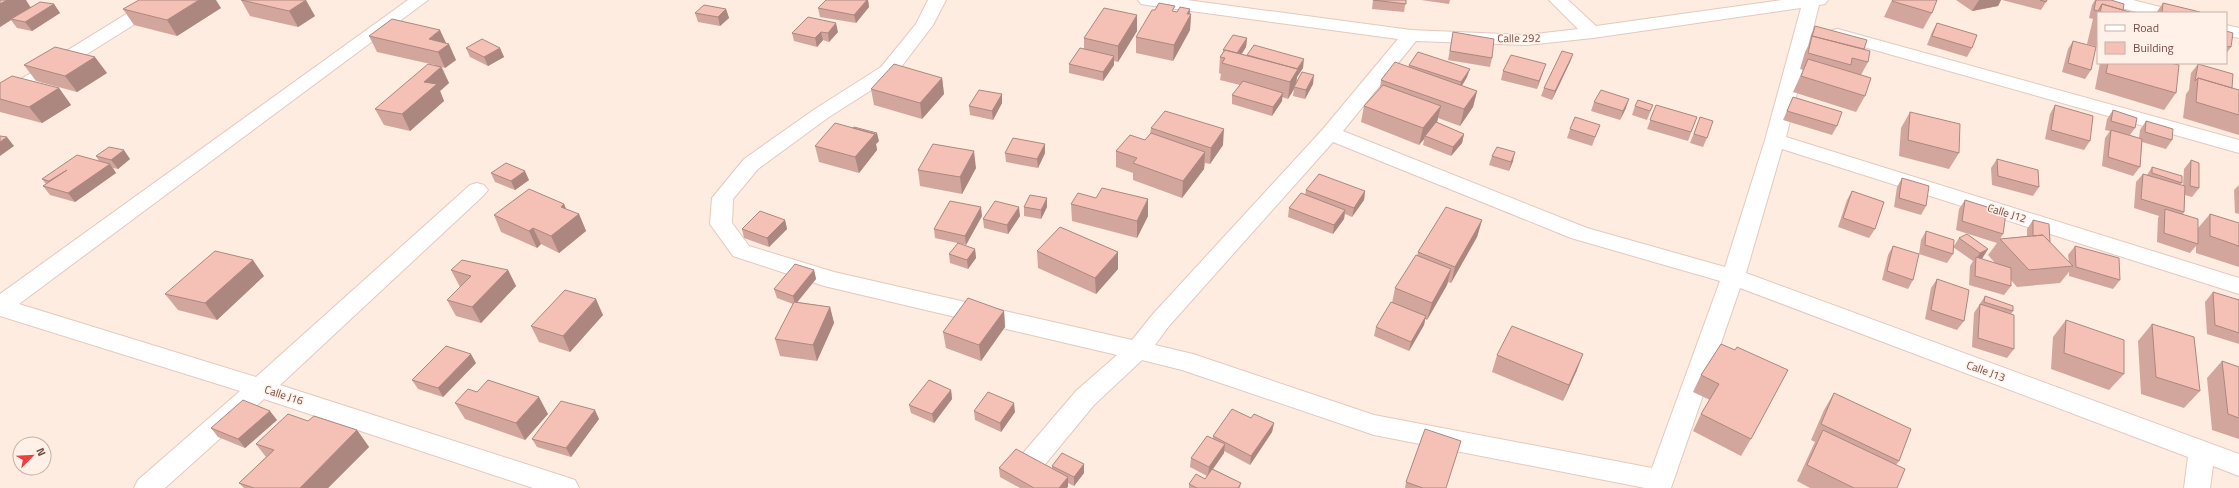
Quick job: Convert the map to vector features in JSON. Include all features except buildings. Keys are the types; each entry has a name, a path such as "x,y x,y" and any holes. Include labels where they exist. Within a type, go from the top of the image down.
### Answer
{"street":[{"path":"0,100 161,0"},
{"path":"0,306 419,0"},
{"path":"937,0 924,25 888,72 822,113 751,164 723,198 721,224 740,251 832,280 1136,352 1184,361 1374,425 1659,484 1732,277 1775,140 1805,25 1815,1"},
{"name":"Calle 292","path":"1147,0 1411,35 1527,40 1593,33 1815,1"},
{"path":"1558,0 1593,33"},
{"path":"2112,0 2158,12"},
{"path":"1805,25 2239,147"},
{"path":"2227,30 2239,33"},
{"path":"1034,460 1085,398 1136,352 1160,320 1330,133 1411,35"},
{"name":"Calle J13","path":"1330,133 1579,233 1732,277 2239,465"},
{"name":"Calle J12","path":"1775,140 2239,286"},
{"path":"147,488 260,388 477,190"},
{"name":"Calle J16","path":"0,306 260,388 560,487"},
{"path":"2198,488 2202,451"}]}
